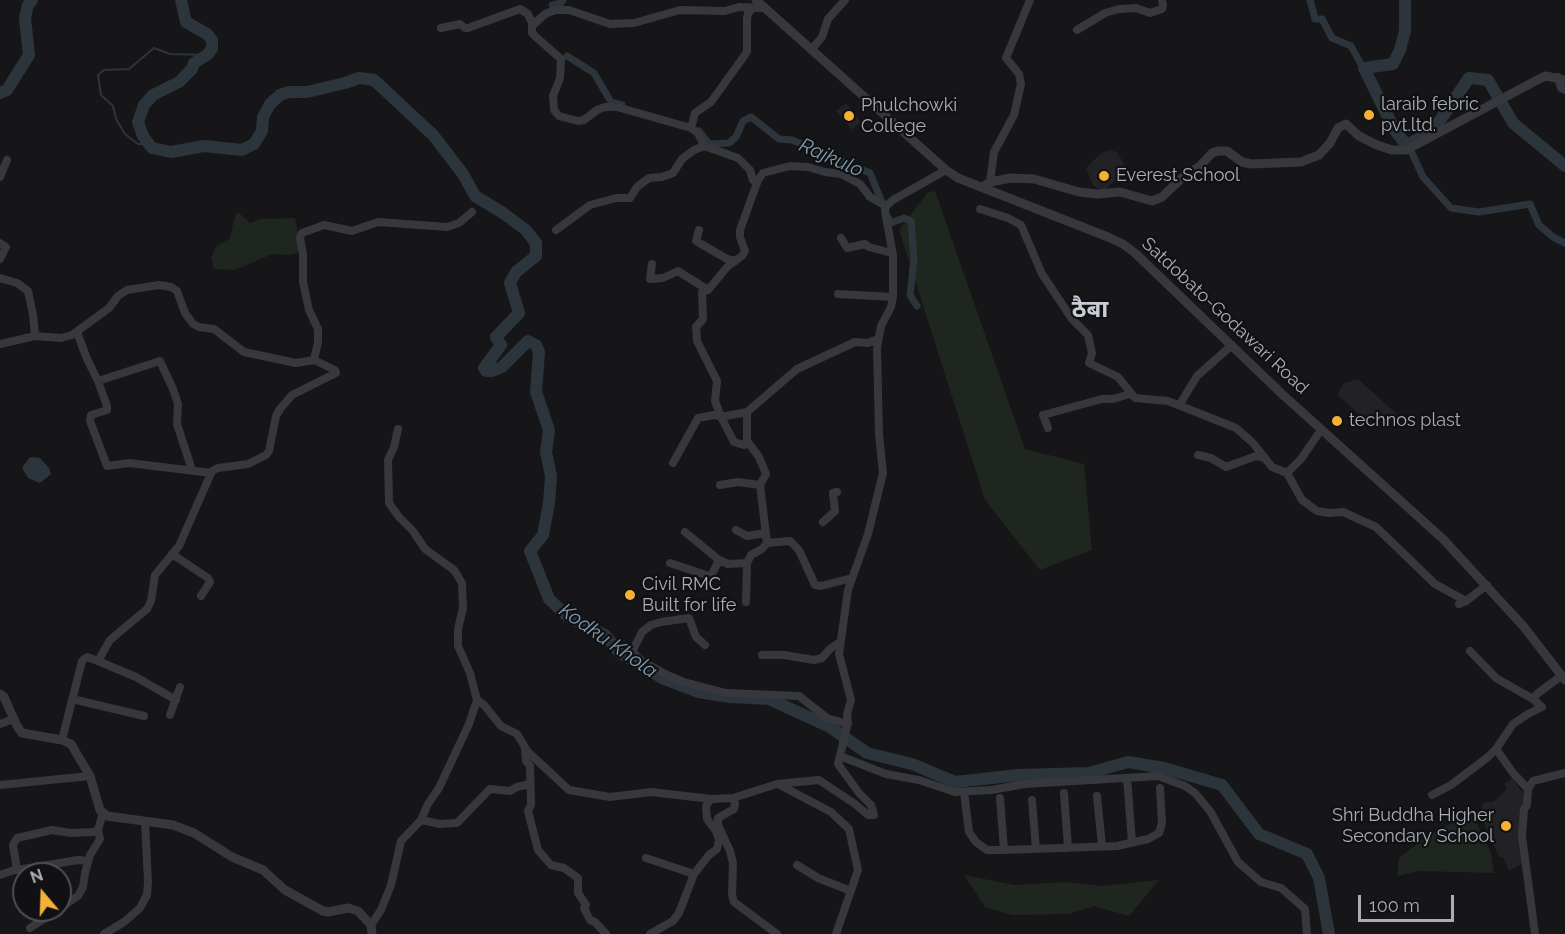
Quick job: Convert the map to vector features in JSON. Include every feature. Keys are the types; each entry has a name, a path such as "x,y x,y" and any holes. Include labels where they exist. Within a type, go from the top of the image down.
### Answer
{"street":[{"path":"811,50 822,37 828,19 845,0"},
{"path":"1030,0 1006,58 1019,74 1022,84 1014,115 994,152 986,185 1011,178 1034,179 1079,192 1097,194 1120,192 1152,201 1161,197 1183,177 1200,166 1212,153 1218,151 1227,151 1242,162 1251,164 1300,162 1319,155 1330,143 1338,128 1346,124 1359,136 1377,145 1392,150 1406,150 1541,78 1561,79 1561,88 1565,90"},
{"path":"1077,30 1119,9 1136,8 1150,13 1162,9 1162,0"},
{"path":"704,146 698,134 691,128 612,106 597,110 579,121 559,116 554,110 553,96 560,78 561,59 532,33 532,26 545,14 555,10 569,10 610,24 634,22 680,10 725,11 755,4"},
{"path":"691,128 695,113 711,102 747,52 748,13 755,4"},
{"name":"Satdobato-Godawari Road","path":"755,4 764,8 847,79 946,170 958,178 986,185 1123,244 1321,430 1443,539 1536,641 1563,678"},
{"path":"441,28 460,24 468,28 520,9 528,14 531,21 535,22"},
{"path":"556,230 590,204 616,198 630,198 649,178 673,173 681,159 704,146 738,158 750,170 753,180 757,183"},
{"path":"0,177 7,160"},
{"path":"747,441 744,445 734,442 721,417 715,401 717,381 697,341 696,327 703,319 702,292 708,290 728,266 742,256 745,250 740,230 757,183 763,173 790,166 808,166 825,172 841,174 860,184 870,197 886,206"},
{"path":"886,206 946,170"},
{"path":"398,429 388,460 389,502 425,549 454,570 462,584 463,608 458,629 458,646 470,673 477,700 501,726 517,734 525,747 569,790 610,797 651,792 711,799 733,798 777,784 819,780 868,815 874,815 871,806 838,765 847,728 850,699 839,654 848,590 868,534 883,473 879,434 878,339 893,297 892,253 886,206"},
{"path":"980,209 1021,225 1042,274 1072,319 1088,335 1092,352 1089,363 1118,376 1135,398 1160,399 1179,404 1236,428 1253,443 1272,467 1287,473 1302,500 1317,511 1343,512 1376,527 1435,584 1462,603 1487,585"},
{"path":"314,360 318,329 309,310 303,282 302,233 324,225 352,231 378,222 447,227 459,223 472,212"},
{"path":"699,231 696,241 726,259 735,261"},
{"path":"841,238 847,248 864,244 892,253"},
{"path":"0,243 6,247 0,259"},
{"path":"652,264 650,279 663,278 678,271 708,290"},
{"path":"0,278 28,291 35,336"},
{"path":"0,344 35,336 61,338 77,332 109,308 118,296 127,290 159,285 171,287 177,291 185,313 193,324 214,329 244,352 296,363 314,360 335,370 336,373 292,395 280,409 266,455 248,464 218,468 211,473 179,546 155,576 152,601 147,609 110,640 98,662"},
{"path":"838,294 893,297"},
{"path":"77,332 108,409 91,415 90,421 107,466 129,463 211,473"},
{"path":"673,463 698,418 714,415 721,417 747,412 797,369 855,342 878,339"},
{"path":"1179,404 1197,376 1232,345"},
{"path":"98,381 160,362 178,404 177,424 192,470"},
{"path":"1048,428 1043,415 1101,399 1113,399 1130,394"},
{"path":"747,412 747,441 759,457 766,474 760,485 767,543"},
{"path":"1287,473 1306,453 1321,430"},
{"path":"1198,455 1211,458 1226,467 1256,456 1265,458"},
{"path":"720,485 738,482 760,485"},
{"path":"823,522 835,511 833,493 837,492"},
{"path":"736,530 747,536 766,533"},
{"path":"685,532 718,560 728,564 747,563"},
{"path":"746,602 747,563 751,555 767,543 790,541 799,550 815,585 821,586 852,578"},
{"path":"172,554 208,578 210,582 201,596"},
{"path":"670,563 709,576 718,560"},
{"path":"705,645 696,637 689,618 651,625 642,632 632,651 642,661 684,682 726,693 799,696 827,718 847,728"},
{"path":"762,655 784,655 814,660 822,658 840,642"},
{"path":"1432,795 1451,785 1496,749 1513,724 1542,707 1533,699 1496,678 1470,651"},
{"path":"62,740 82,661 87,657 136,677 176,700"},
{"path":"1533,699 1537,694 1563,678"},
{"path":"170,715 180,687"},
{"path":"0,694 4,697 22,733 62,740 71,744 90,776 100,810 107,816 173,825 194,833 232,856 263,870 274,877 285,890 323,911 353,908 372,929 391,885 400,841 421,820 439,788 470,724 477,700"},
{"path":"72,699 144,716"},
{"path":"0,724 13,719"},
{"path":"525,747 526,761 530,766 531,805 528,811 538,850 551,865 564,868 578,878 578,892 586,905 584,908 590,920 606,934"},
{"path":"1496,749 1528,789"},
{"path":"841,752 886,774 919,780 955,792 991,790 1025,784 1158,776 1185,786 1195,793 1210,812 1238,862 1261,882 1281,888 1305,909 1308,934"},
{"path":"1535,934 1522,836 1524,808 1527,805 1528,789 1533,781 1565,773"},
{"path":"0,785 90,776"},
{"path":"1127,778 1132,842"},
{"path":"421,820 440,824 456,823 490,789 510,791 530,784"},
{"path":"777,784 831,812 849,830 858,870 836,934"},
{"path":"964,792 969,832 976,842 987,850 1004,850 1102,846 1148,839 1159,833 1162,823 1160,788"},
{"path":"1064,793 1068,848"},
{"path":"1097,796 1102,846"},
{"path":"733,798 734,809 718,818 718,825 733,863 732,895 734,902 777,934"},
{"path":"1000,798 1004,850"},
{"path":"650,934 673,921 679,913 694,874 709,855 717,849 719,840 716,831 707,819 706,806 711,799"},
{"path":"1032,800 1036,849"},
{"path":"72,900 78,896 83,887 88,861 100,839 98,830 103,813"},
{"path":"104,934 124,922 140,908 147,895 145,821"},
{"path":"16,862 13,845 17,838 52,830 71,833 98,830"},
{"path":"646,858 694,874"},
{"path":"66,862 88,861"},
{"path":"797,865 819,878 851,891"},
{"path":"30,928 39,922"}],"shaded area":[{"name":"Phulchowki College","path":"846,103 861,122 852,130 836,111"},
{"name":"Everest School","path":"1109,150 1117,152 1127,169 1105,190 1100,190 1093,185 1086,168 1101,153"},
{"path":"935,191 1025,449 1084,464 1092,550 1040,570 985,500 899,230 928,192"},
{"path":"238,212 250,223 260,219 295,218 301,251 291,255 272,254 235,270 214,269 211,258 216,247 230,238"},
{"path":"1358,379 1397,414 1388,425 1375,415 1365,419 1337,395 1344,383"},
{"path":"30,457 40,458 49,468 51,474 40,483 28,478 22,468"},
{"name":"Shri Buddha Higher Secondary School","path":"1512,778 1524,794 1526,862 1509,871 1503,857 1500,858 1479,813 1484,802 1493,802 1507,789 1504,784"},
{"path":"1472,813 1491,853 1494,873 1418,871 1397,876 1399,858 1426,837"},
{"path":"964,875 1014,885 1066,882 1102,886 1159,880 1129,916 1094,906 1069,914 1012,915 985,907"}],"waterway":[{"name":"Kodku Khola","path":"0,93 7,90 29,55 25,18 28,5 32,0"},
{"name":"Kodku Khola","path":"181,0 186,22 207,34 212,40 212,49 194,63 192,69 179,82 153,95 144,105 138,122 143,136 152,148 171,152 204,146 242,150 254,144 262,131 263,117 270,104 280,95 289,92 307,92 359,78 374,80 433,135 463,174 475,196 526,230 536,243 536,256 516,272 510,283 519,313 496,337 501,345 484,368 486,371 492,371 502,367 528,341 536,345 539,352 536,392 549,430 546,452 551,476 543,535 530,551 549,599 567,616 605,635 619,652 664,679 698,692 730,697 769,699 830,727 867,753 912,764 955,782 1019,775 1089,773 1128,762 1164,768 1222,785 1259,834 1307,854 1319,878 1329,934"},
{"path":"552,5 561,3 563,0"},
{"path":"1310,0 1315,19 1322,19 1332,38 1351,46 1395,126 1407,142"},
{"path":"1405,0 1405,31 1393,64 1364,68 1394,129 1406,145 1432,132 1469,78 1488,80 1513,123 1565,166"},
{"path":"148,144 138,144 125,134 116,119 113,106 101,95 98,75 104,70 129,69 154,48 170,54 207,55"},
{"name":"Rajkulo","path":"567,56 594,73 611,102 622,105"},
{"name":"Rajkulo","path":"699,131 709,144 729,143 736,137 743,121 751,117 779,139 792,140 870,173 884,207"},
{"path":"1412,153 1423,177 1451,208 1479,212 1530,204 1539,225 1553,237 1565,243"},
{"name":"Rajkulo","path":"888,217 891,223 904,218 911,221 914,259 910,295 917,306"}],"place":[{"name":"laraib febric pvt.ltd.","path":"1369,115"},
{"name":"Phulchowki College","path":"849,116"},
{"name":"Everest School","path":"1104,176"},
{"name":"technos plast","path":"1337,421"},
{"name":"Civil RMC Built for life","path":"630,595"},
{"name":"Shri Buddha Higher Secondary School","path":"1506,826"}],"district":[{"name":"ठैबा","path":"1090,310"}]}
